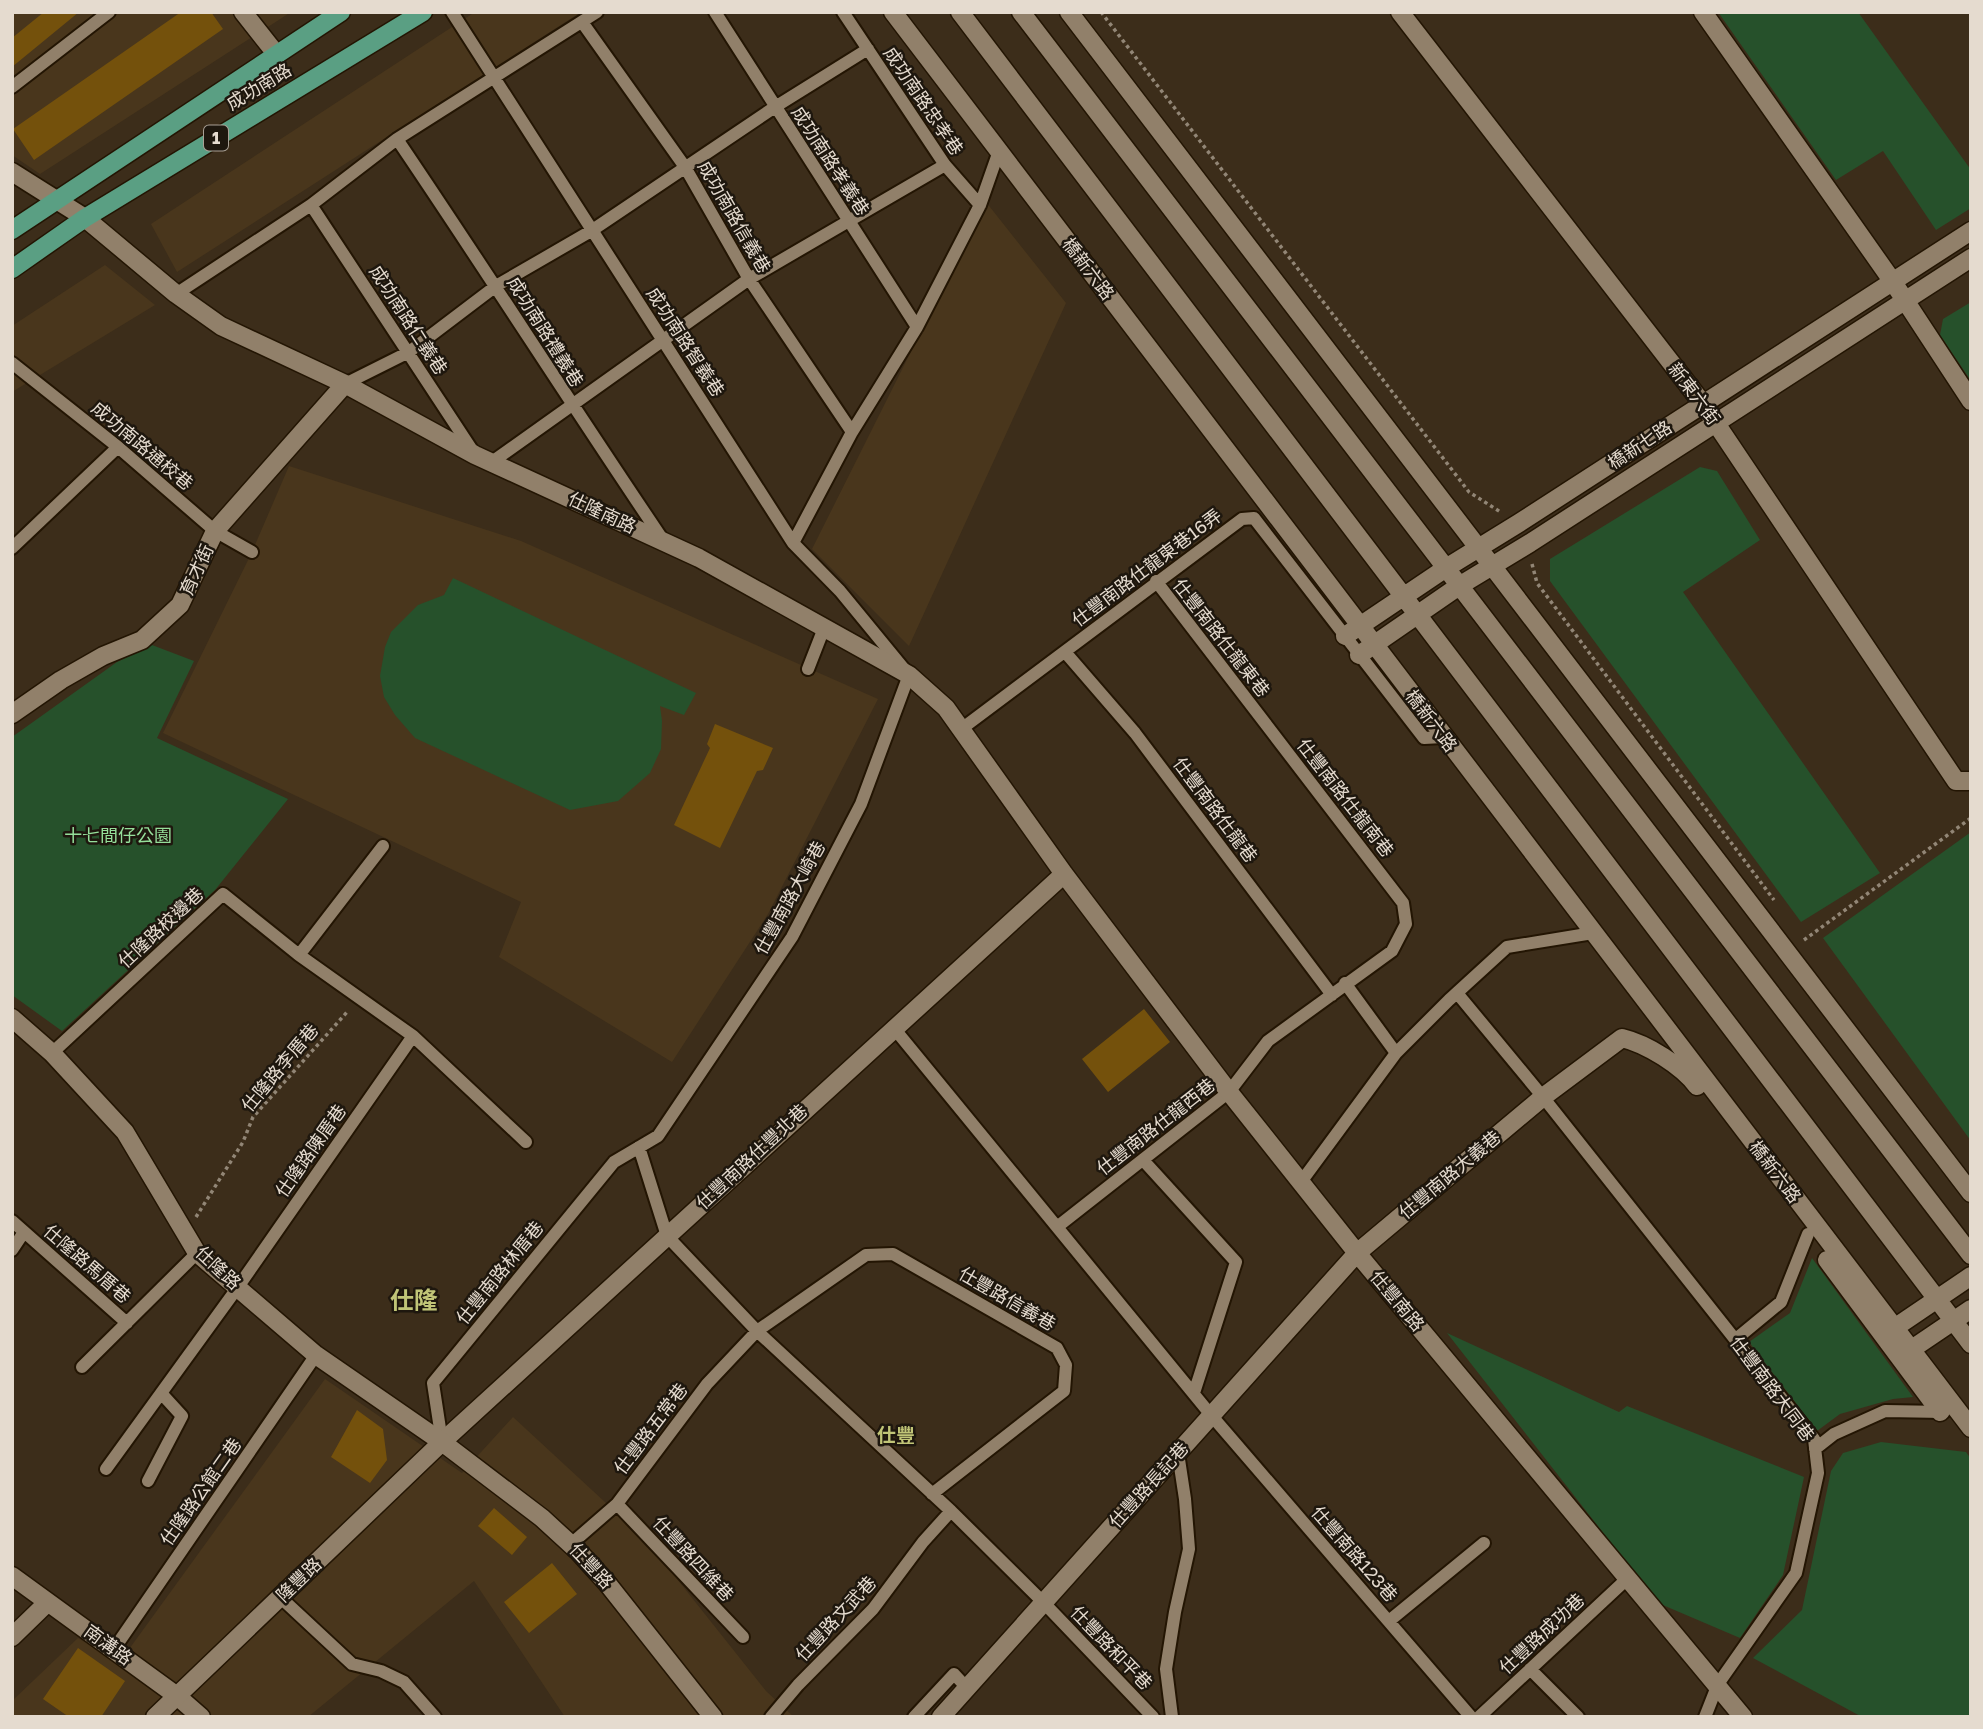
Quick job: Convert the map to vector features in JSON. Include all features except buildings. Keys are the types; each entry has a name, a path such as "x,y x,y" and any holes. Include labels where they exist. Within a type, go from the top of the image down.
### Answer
{"main road":[{"name":"成功南路","path":"12,230 341,12"},
{"name":"成功南路","path":"12,269 85,218 424,12"}],"street":[{"path":"243,12 277,55"},
{"name":"橋新六路","path":"893,12 999,151 1366,650 1443,737 1593,933 1905,1354"},
{"path":"960,12 1971,1344"},
{"path":"1021,12 1971,1255"},
{"path":"1069,12 1971,1193"},
{"name":"新東六街","path":"1400,12 1703,404 1956,781 1971,781"},
{"path":"1703,12 1893,282 1971,401"},
{"name":"仕隆南路","path":"12,172 85,218 176,294 220,326 345,384 483,459 699,558 909,675 946,708 1064,874"},
{"name":"橋新七路","path":"1352,631 1971,231"},
{"name":"橋新七路","path":"1366,650 1459,586 1971,258"},
{"name":"育才街","path":"12,714 103,656 142,640 180,605 215,531 345,384"},
{"name":"仕豐南路仕豐北巷","path":"442,1442 893,1027 1064,874"},
{"name":"仕豐南路","path":"1064,874 1229,1092 1357,1253 1744,1717"},
{"name":"仕隆路","path":"12,1018 52,1053 125,1132 197,1254 316,1355 442,1442"},
{"path":"1543,1097 1622,1038 1636,1042 1688,1074 1808,1234 1889,1332 1971,1276"},
{"name":"仕豐南路大義巷","path":"1357,1253 1543,1097"},
{"name":"仕豐路長記巷","path":"941,1717 1357,1253"},
{"path":"1971,1309 1905,1354 1949,1412 1971,1428"},
{"name":"仕豐路","path":"442,1442 513,1495 570,1544 607,1583 713,1717"},
{"name":"隆豐路","path":"155,1717 442,1442"},
{"name":"南溝路","path":"12,1576 114,1649 201,1717"},
{"path":"12,1637 48,1602"}],"lane":[{"path":"12,88 109,12"},
{"name":"成功南路智義巷","path":"452,12 793,543 839,591 909,675"},
{"path":"176,294 311,205 397,139 597,12"},
{"name":"成功南路孝義巷","path":"715,12 917,327"},
{"name":"成功南路忠孝巷","path":"843,12 944,165 980,205"},
{"name":"成功南路信義巷","path":"582,22 685,167 750,279 852,432"},
{"path":"345,384 409,352 496,286 591,231 775,107 868,50"},
{"name":"成功南路禮義巷","path":"397,139 496,286 572,407 665,543"},
{"path":"793,543 852,432 917,327 980,205 999,151"},
{"path":"483,459 572,407 750,279 944,165"},
{"name":"成功南路仁義巷","path":"311,205 483,459"},
{"name":"成功南路通校巷","path":"12,363 118,447 215,531 252,552"},
{"path":"12,548 118,447"},
{"name":"仕豐南路仕龍東巷16弄","path":"960,730 1242,519 1254,518 1352,631"},
{"name":"仕豐南路仕龍東巷","path":"1156,582 1259,715"},
{"path":"808,669 824,628"},
{"name":"仕豐南路仕龍巷","path":"1065,652 1135,733 1332,995"},
{"name":"仕豐南路大崎巷","path":"639,1147 658,1136 792,937 861,804 909,675"},
{"name":"仕豐南路仕龍南巷","path":"1259,715 1403,903"},
{"path":"299,955 383,846"},
{"name":"仕隆路校邊巷","path":"52,1053 223,894 299,955 413,1035 526,1142"},
{"name":"仕豐南路仕龍西巷","path":"1057,1227 1229,1092 1268,1041 1392,951 1406,924 1403,903"},
{"path":"1300,1182 1396,1053 1507,947 1593,933"},
{"path":"1345,983 1396,1053"},
{"name":"仕豐南路大同巷","path":"1457,993 1543,1097 1814,1439 1818,1473 1796,1573 1718,1684 1705,1717"},
{"path":"893,1027 1211,1415"},
{"name":"仕隆路陳厝巷","path":"106,1469 238,1287 413,1035"},
{"path":"639,1147 667,1236 757,1331 951,1511 1044,1603"},
{"name":"仕豐南路林厝巷","path":"442,1442 433,1383 614,1162 639,1147"},
{"path":"1143,1160 1236,1262 1194,1393"},
{"name":"仕隆路馬厝巷","path":"12,1222 127,1323"},
{"name":"仕隆路馬厝巷","path":"12,1250 24,1232"},
{"path":"1735,1339 1781,1302 1808,1234"},
{"name":"仕隆路馬厝巷","path":"82,1367 197,1254"},
{"name":"仕豐路信義巷","path":"757,1331 866,1255 893,1254 1057,1348 1066,1365 1064,1391 932,1494"},
{"name":"仕豐路五常巷","path":"570,1544 617,1504 707,1384 757,1331"},
{"name":"仕隆路公館二巷","path":"114,1649 316,1355"},
{"path":"148,1481 182,1416 161,1393"},
{"path":"1815,1449 1834,1434 1885,1411 1949,1412"},
{"name":"仕豐南路123巷","path":"1211,1415 1471,1717"},
{"path":"1172,1717 1166,1669 1189,1549 1178,1453"},
{"name":"仕豐路四維巷","path":"617,1504 743,1637"},
{"name":"仕豐路文武巷","path":"771,1717 873,1609 923,1542 951,1511"},
{"path":"1389,1621 1484,1543"},
{"name":"仕豐路成功巷","path":"1479,1717 1629,1577"},
{"path":"280,1597 352,1664 381,1671 404,1682 435,1717"},
{"name":"仕豐路和平巷","path":"1044,1603 1153,1717"},
{"path":"1530,1669 1578,1717"},
{"path":"914,1717 954,1674 967,1688"}],"path":[{"path":"1101,12 1469,492 1492,507"},
{"path":"1531,562 1537,583 1779,907"},
{"path":"1804,940 1971,818"},
{"name":"仕隆路李厝巷","path":"185,1234 243,1142 253,1117 360,998"}],"shaded area":[{"path":"12,12 291,12 40,174 12,155"},
{"path":"475,12 581,12 177,272 151,224"},
{"path":"986,202 1066,303 909,646 812,549"},
{"path":"105,265 155,305 12,392 12,326"},
{"path":"289,466 521,541 878,699 768,914 672,1062 499,957 521,902 163,733 252,552"},
{"path":"325,1379 462,1473 513,1417 646,1540 766,1691 794,1717 565,1717 474,1581 308,1717 12,1717 12,1701 78,1638 119,1663"}],"green space":[{"path":"1718,12 1858,12 1971,170 1971,208 1936,230 1883,151 1836,180"},
{"path":"1971,302 1971,381 1940,335 1943,319"},
{"path":"1700,467 1717,471 1760,540 1683,592 1880,873 1801,922 1550,581 1550,559"},
{"path":"453,578 696,693 684,715 660,706 661,749 650,773 618,801 570,810 415,738 395,715 384,697 380,676 385,647 391,632 418,605 444,595"},
{"name":"十七間仔公園","path":"152,645 194,661 157,738 288,799 215,890 62,1031 12,995 12,737 117,662"},
{"path":"1971,832 1971,1141 1823,938"},
{"path":"1812,1258 1913,1397 1893,1399 1840,1414 1817,1431 1749,1342 1790,1313"},
{"path":"1447,1333 1619,1412 1627,1406 1804,1477 1783,1575 1740,1638 1658,1603"},
{"path":"1881,1442 1966,1452 1971,1459 1971,1717 1862,1717 1753,1658 1802,1610 1831,1471 1843,1453"}],"district":[{"name":"仕隆","path":"414,1301"},
{"name":"仕豐","path":"896,1435"}]}
